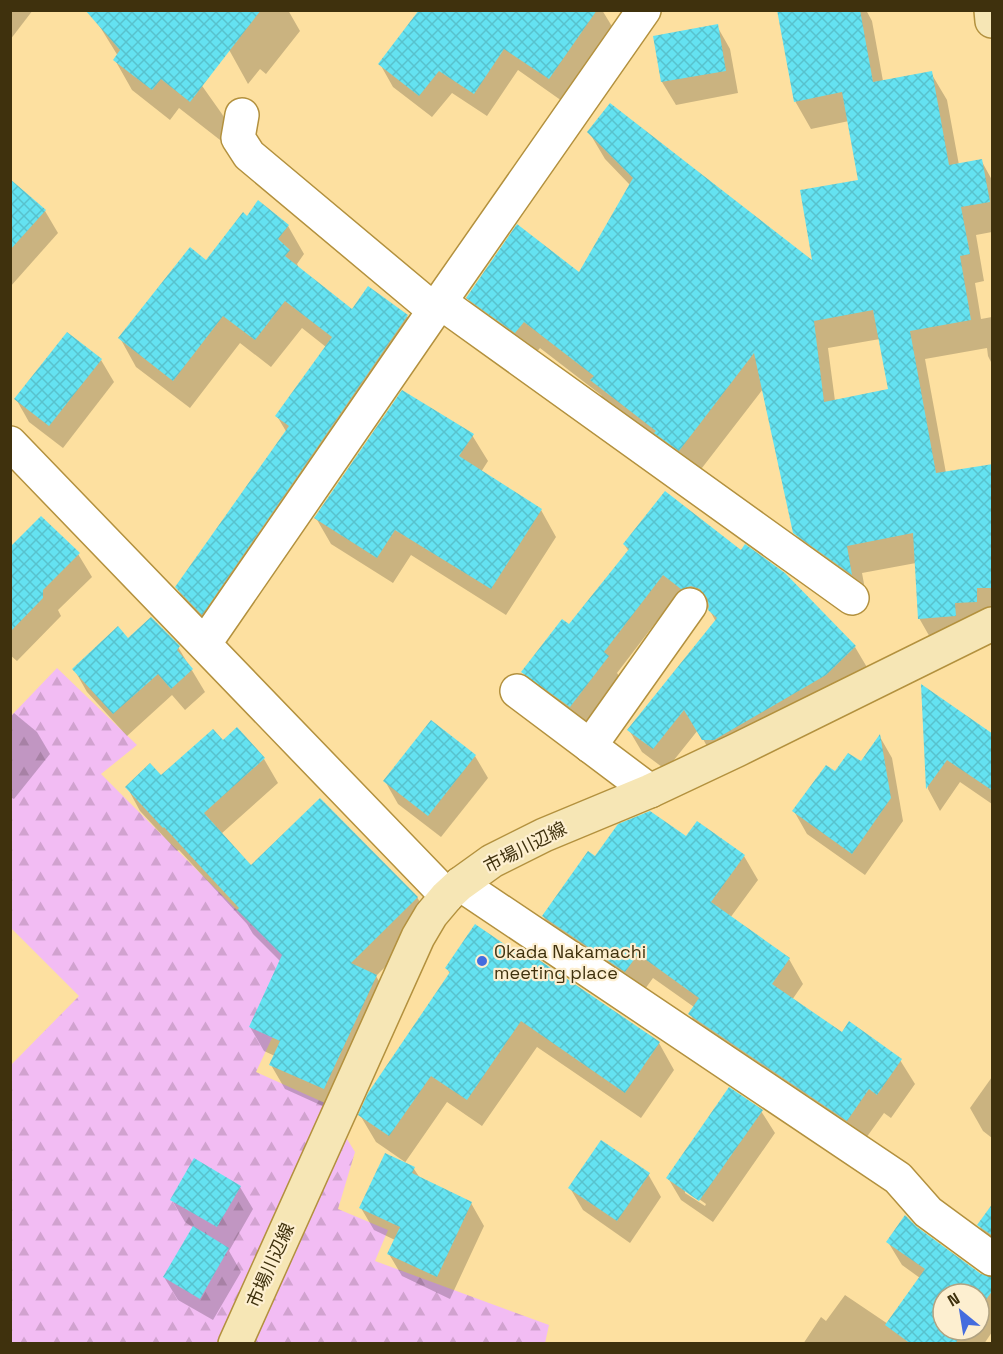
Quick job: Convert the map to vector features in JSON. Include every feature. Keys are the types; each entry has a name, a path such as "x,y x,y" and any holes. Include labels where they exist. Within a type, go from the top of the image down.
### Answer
{"main road":[{"path":"991,10 993,21"},
{"name":"市場川辺線","path":"235,1344 418,937 431,915 453,890 492,861 544,835 650,791 993,624"}],"street":[{"path":"205,643 644,10"},
{"path":"242,115 238,138 249,155 437,306 852,598"},
{"path":"10,443 205,643 453,890 898,1178 928,1212 993,1259"},
{"path":"590,746 690,605"},
{"path":"517,691 650,791"}],"green space":[{"path":"57,668 137,745 101,774 253,926 311,955 256,1072 325,1103 355,1152 338,1209 388,1230 375,1261 549,1325 545,1343 11,1343 11,1065 79,996 11,928 10,717"}],"building":[{"path":"85,10 261,10 190,102 161,79 152,90 113,60 120,50"},
{"path":"419,10 597,10 549,79 504,49 474,94 439,71 419,96 378,64"},
{"path":"777,10 860,10 873,82 932,71 949,165 982,159 990,202 961,207 970,254 960,256 971,320 910,331 936,473 993,464 993,588 977,588 977,602 955,603 956,616 918,619 913,533 847,546 852,575 793,533 754,353 679,451 590,380 594,376 524,322 515,333 466,298 517,224 579,272 633,178 587,132 610,103 812,260 800,190 858,180 842,92 794,102","holes":["873,310 888,389 824,402 814,321"]},
{"path":"718,24 726,71 661,82 653,36"},
{"path":"10,179 46,210 10,250"},
{"path":"258,200 289,225 278,239 290,250 285,256 352,309 368,286 408,315 202,615 175,587 289,426 275,416 332,337 285,301 255,340 223,316 173,381 118,338 190,247 206,260 243,212 247,216"},
{"path":"67,332 102,359 49,426 14,399"},
{"path":"402,390 474,434 459,456 542,509 491,589 395,530 377,558 314,518"},
{"path":"665,491 741,550 745,544 785,573 856,646 826,675 714,740 702,740 684,710 653,749 627,730 717,618 708,610 707,598 700,589 691,586 681,589 663,575 604,652 609,656 570,707 521,672 562,619 569,624 629,549 623,544"},
{"path":"41,516 80,553 43,590 43,598 10,632 10,547"},
{"path":"151,617 180,646 177,650 193,669 171,689 158,674 113,714 72,669 118,626 128,638"},
{"path":"921,684 993,734 993,791 947,760 926,789"},
{"path":"431,720 476,755 428,816 383,781"},
{"path":"237,727 265,758 204,813 251,865 320,798 418,897 351,963 377,975 324,1089 269,1065 280,1041 249,1027 282,955 237,910 239,908 125,787 150,763 161,775 213,729 223,740"},
{"path":"880,734 891,798 852,854 792,811 826,765 835,771 848,753 861,761"},
{"path":"650,811 686,836 697,821 745,855 711,902 790,958 772,984 842,1032 849,1021 902,1059 877,1095 869,1089 847,1121 688,1014 699,998 638,954 625,972 542,916 588,851 595,856 618,824"},
{"path":"475,924 516,952 520,947 660,1042 625,1093 521,1021 467,1100 431,1076 389,1136 358,1115 368,1093 450,972 445,968"},
{"path":"729,1087 763,1110 699,1201 666,1178"},
{"path":"601,1140 650,1173 617,1221 568,1188"},
{"path":"385,1153 415,1167 412,1173 472,1202 437,1277 387,1254 400,1227 359,1208"},
{"path":"194,1158 241,1186 217,1227 170,1200"},
{"path":"993,1203 993,1236 977,1225"},
{"path":"905,1215 917,1227 981,1274 993,1277 991,1293 991,1282 931,1282 931,1342 956,1342 955,1344 911,1344 885,1325 925,1269 886,1242"},
{"path":"193,1226 229,1248 200,1299 163,1277"}],"place":[{"name":"Okada Nakamachi meeting place","path":"482,961"}]}
